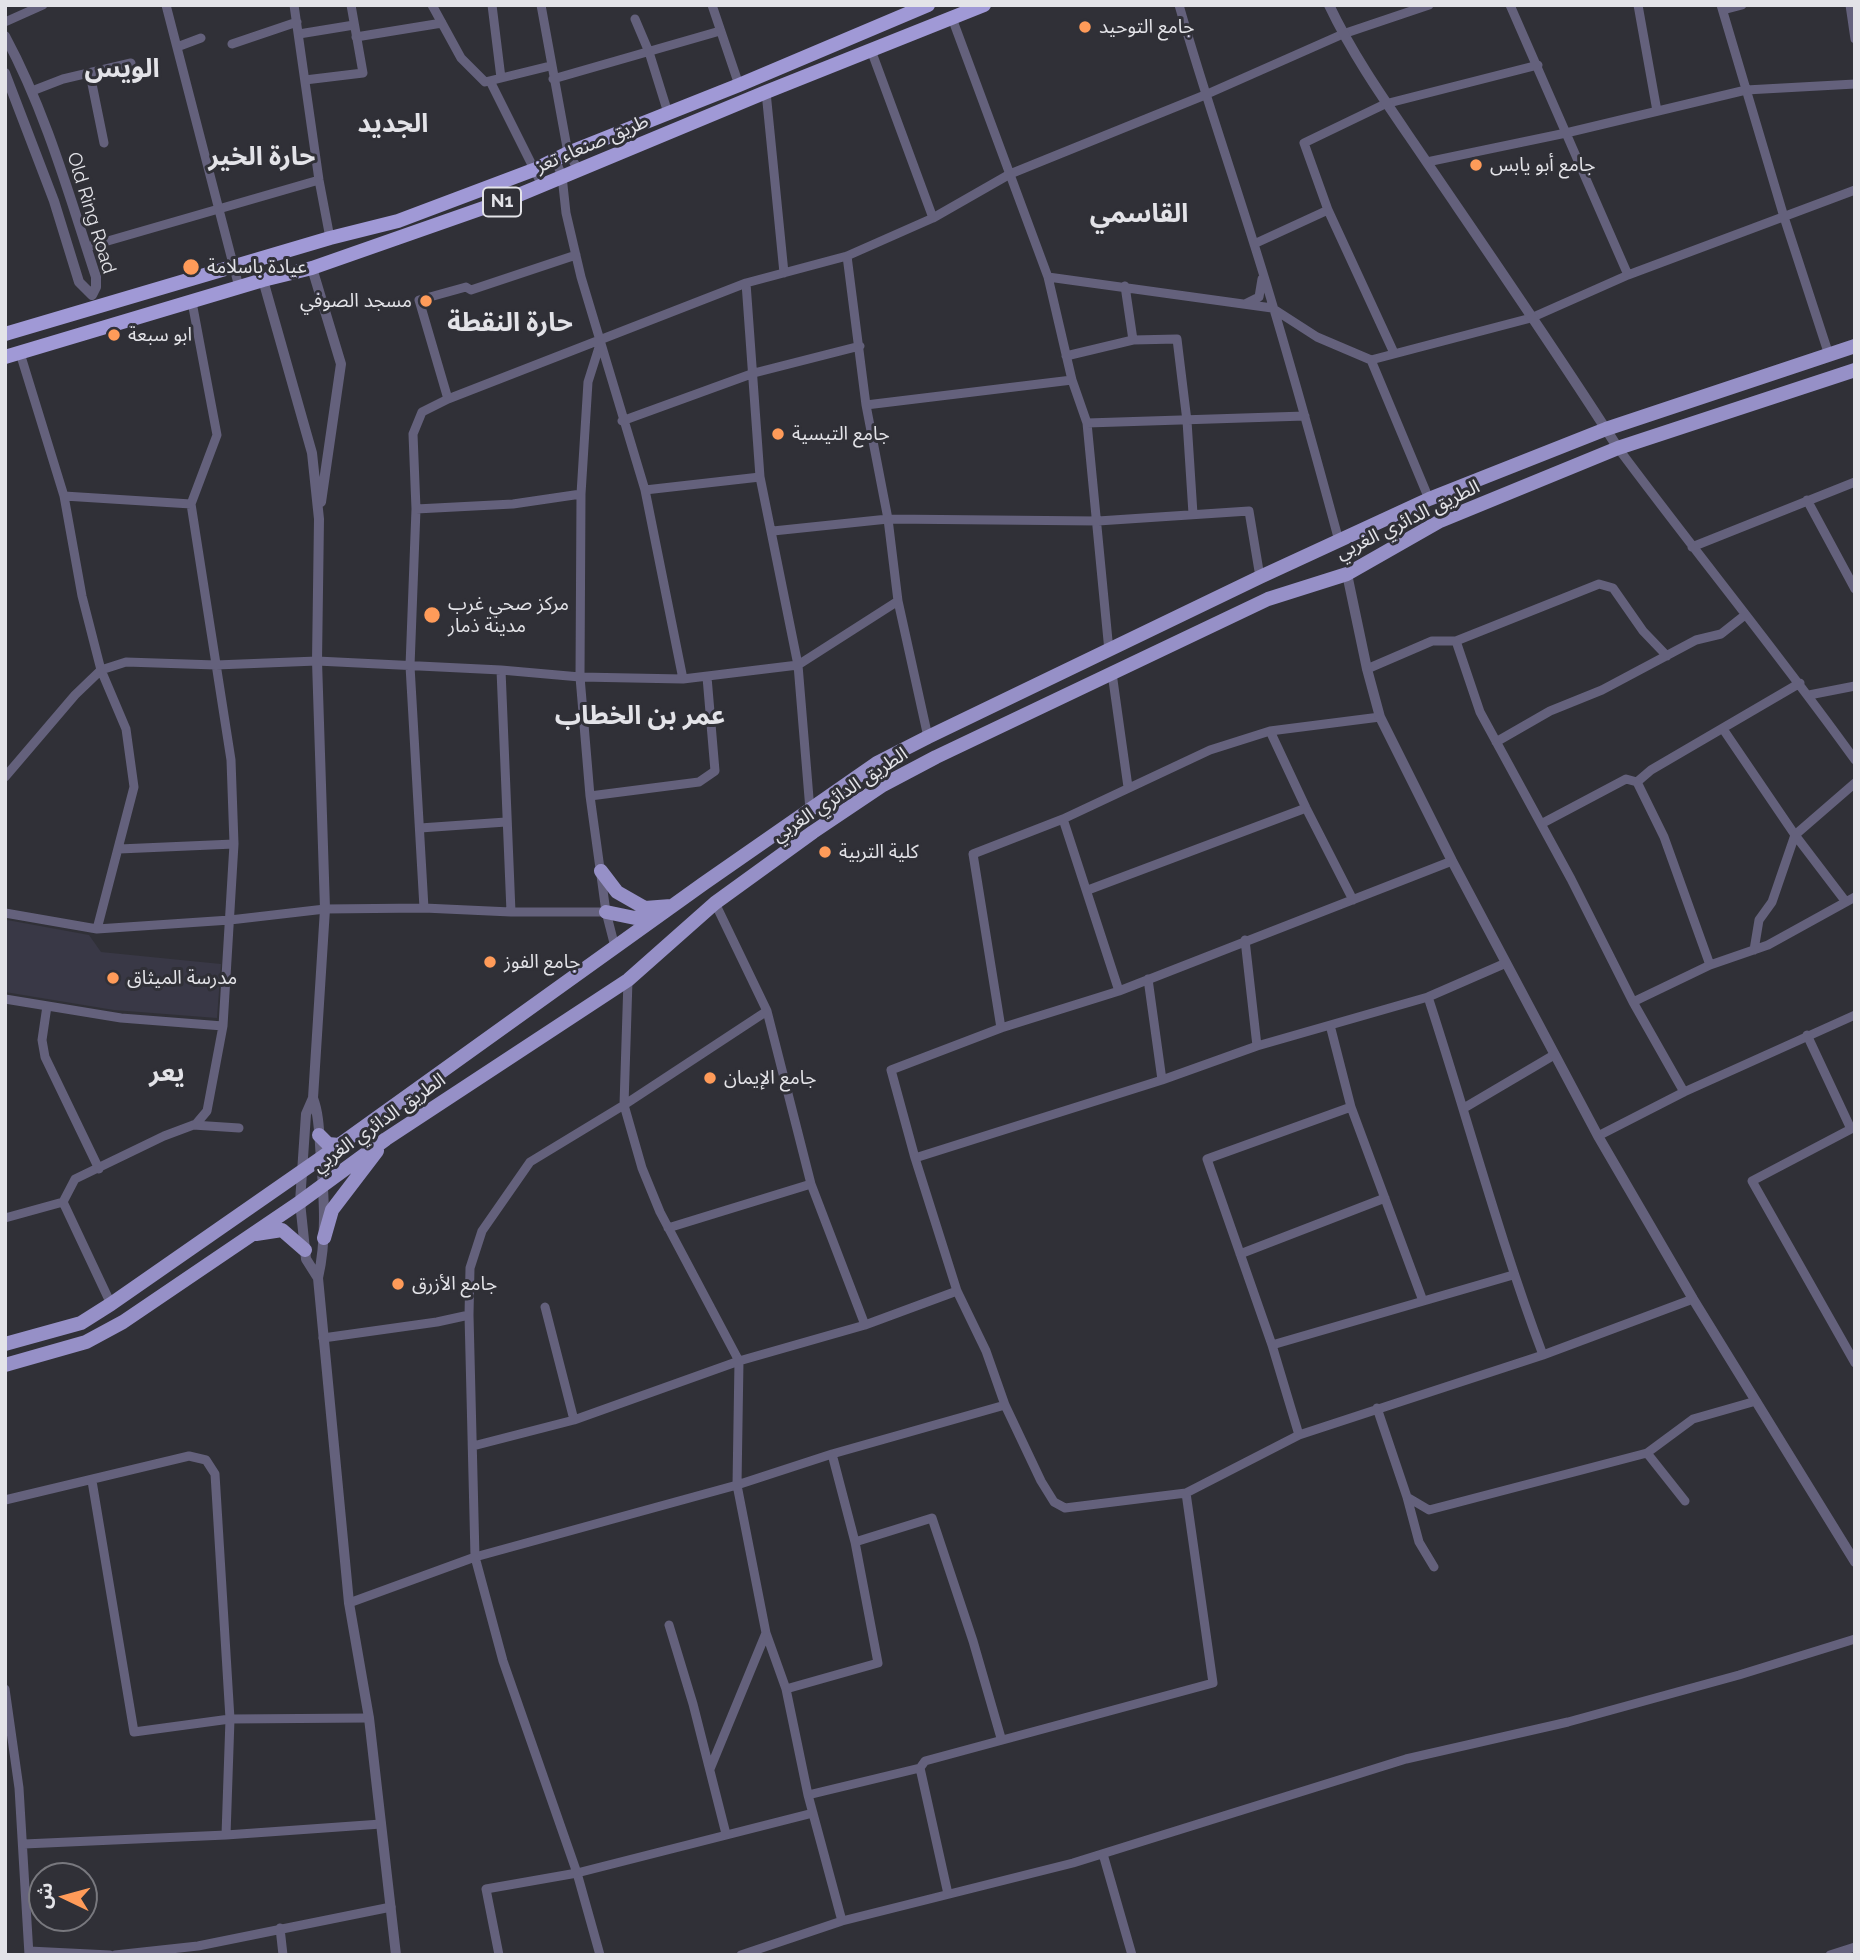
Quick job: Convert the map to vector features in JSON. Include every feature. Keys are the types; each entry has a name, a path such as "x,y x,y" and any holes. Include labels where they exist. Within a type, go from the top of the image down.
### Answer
{"highway":[{"name":"طريق صنعاء تعز","path":"5,334 94,301 398,221 536,169 561,156 928,5"},
{"name":"طريق صنعاء تعز","path":"5,357 263,280 312,268 496,204 984,5"}],"main road":[{"name":"الطريق الدائري الغربي","path":"5,1343 81,1323 111,1304 877,763 1260,577 1429,499 1606,429 1855,346"},
{"name":"الطريق الدائري الغربي","path":"5,1365 86,1342 123,1322 300,1202 386,1139 628,980 715,903 883,785 1268,599 1347,574 1440,521 1618,448 1855,370"},
{"path":"1429,499 1440,521"},
{"path":"1109,651 1112,673"},
{"path":"810,810 813,832"},
{"path":"601,871 617,892 645,908 672,906"},
{"path":"606,912 635,918 672,906"},
{"path":"319,1135 328,1144 339,1145"},
{"path":"324,1238 332,1210 386,1139"},
{"path":"251,1235 282,1230 305,1250"}],"street":[{"path":"5,22 43,5"},
{"path":"166,5 239,287"},
{"path":"294,5 330,238"},
{"path":"306,80 363,73 351,5"},
{"path":"432,5 461,58 485,82 551,66"},
{"path":"492,5 501,78"},
{"path":"541,5 553,79 566,213 622,421 645,490 683,679"},
{"path":"712,5 739,85"},
{"path":"1179,5 1205,95 1254,244 1339,541"},
{"path":"1329,5 1385,104 1427,162 1618,448 1692,547 1800,683 1855,760"},
{"path":"424,908 410,666 416,509 413,433 422,412 448,399 746,283 848,256 933,218 1010,174 1205,95 1343,34 1429,5"},
{"path":"1510,5 1628,275"},
{"path":"1638,5 1657,111"},
{"path":"1742,5 1722,8 1784,217 1829,355"},
{"path":"1850,5 1855,39"},
{"path":"952,18 1048,276 1072,380 1087,423 1109,651"},
{"path":"635,19 649,52 668,113"},
{"path":"232,44 297,22"},
{"path":"356,37 442,23"},
{"path":"299,34 354,26"},
{"path":"553,79 720,32"},
{"name":"Old Ring Road","path":"5,36 32,91 71,196 96,277 94,301"},
{"path":"177,47 201,38"},
{"path":"871,50 933,218"},
{"path":"32,91 62,79 131,63"},
{"path":"1394,353 1328,210 1304,143 1385,104 1538,65"},
{"name":"Old Ring Road","path":"5,73 54,201 79,282 94,301"},
{"path":"90,74 104,143"},
{"path":"490,81 542,185"},
{"path":"1427,162 1566,133 1746,90 1855,84"},
{"path":"766,92 784,273"},
{"path":"561,156 578,169"},
{"path":"86,247 319,180"},
{"path":"1048,276 1272,307 1317,337 1371,360 1531,318 1628,275 1855,190"},
{"path":"1254,244 1328,210"},
{"path":"448,399 419,300 466,287 471,290 576,255"},
{"path":"848,256 866,405 888,519 898,601 928,737"},
{"path":"312,268 341,364 319,519"},
{"path":"1246,303 1259,297 1263,275"},
{"path":"263,280 312,453 319,519 317,661 325,909 313,1098 306,1114 300,1202 306,1259 318,1278"},
{"path":"746,283 760,477 773,531 797,665 810,810"},
{"path":"1125,286 1133,341"},
{"path":"192,302 217,436 191,504 232,760 234,844 223,1026 208,1111 194,1125"},
{"path":"1066,356 1133,341 1177,339 1187,421 1193,514"},
{"path":"601,341 588,382 581,494 580,677 590,796 606,912 615,947"},
{"path":"622,421 754,373 860,346"},
{"path":"20,353 64,496 82,596 101,670 126,729 134,787 97,929"},
{"path":"1371,360 1429,499"},
{"path":"866,405 1072,380"},
{"path":"1087,423 1305,416"},
{"path":"645,490 760,477"},
{"path":"1692,547 1855,482"},
{"path":"416,509 513,504 581,494"},
{"path":"64,496 191,504"},
{"path":"1807,500 1855,589"},
{"path":"773,531 888,519 1098,521 1249,511 1260,577"},
{"path":"1347,574 1380,717 1452,861 1598,1136 1693,1299 1855,1562"},
{"path":"1367,669 1432,641 1456,641 1599,584 1614,588 1643,631 1667,656"},
{"path":"5,777 75,695 101,670 126,662 216,665 317,661 500,670 580,677 683,679 797,665 898,601"},
{"path":"1496,742 1550,710 1602,690 1696,640 1721,634 1745,615"},
{"path":"1456,641 1480,712 1633,1002 1684,1092"},
{"path":"500,670 511,912"},
{"path":"1112,673 1128,788"},
{"path":"590,796 699,782 715,771 707,677"},
{"path":"1637,782 1651,770 1800,683"},
{"path":"1809,695 1855,687"},
{"path":"1001,1028 973,854 1063,818 1210,750 1270,731 1380,717"},
{"path":"1633,1002 1710,965 1768,945 1850,900 1795,835 1723,729"},
{"path":"1270,731 1353,900"},
{"path":"1541,824 1626,779 1637,782 1664,837 1710,965"},
{"path":"1754,950 1759,920 1772,902 1795,835 1855,783"},
{"path":"1088,890 1306,808"},
{"path":"1063,818 1119,990"},
{"path":"420,828 506,822"},
{"path":"119,849 234,844"},
{"path":"1452,861 1119,990 1001,1028 891,1070 915,1158 957,1291 986,1351 1005,1405 1054,1502 1065,1508 1186,1493 1299,1435 1543,1355 1693,1299"},
{"path":"715,903 767,1011 811,1184 865,1325"},
{"path":"5,913 97,929 230,920 325,909 606,912"},
{"path":"1245,940 1257,1045"},
{"path":"915,1158 1162,1080 1257,1045 1428,997 1506,963"},
{"path":"1148,979 1162,1080"},
{"path":"628,980 624,1105 642,1168 668,1228 739,1361 737,1485 766,1633 786,1689 808,1795 842,1921"},
{"path":"1428,997 1513,1275 1543,1355"},
{"path":"5,999 121,1018 223,1026"},
{"path":"47,1006 42,1040 45,1057 58,1079 99,1169"},
{"path":"600,1955 577,1873 503,1661 475,1557 470,1268 482,1231 530,1162 624,1105 767,1011"},
{"path":"1598,1136 1684,1092 1855,1015"},
{"path":"1330,1025 1351,1107 1423,1301"},
{"path":"1807,1035 1853,1129 1752,1181 1855,1363"},
{"path":"1464,1108 1554,1055"},
{"path":"313,1098 318,1111 323,1185 324,1254 318,1278 323,1338 349,1604 369,1717 396,1955"},
{"path":"1299,1435 1272,1345 1207,1159 1351,1107"},
{"path":"5,1217 63,1202 75,1179 164,1136 194,1125 239,1128"},
{"path":"668,1228 811,1184"},
{"path":"1240,1254 1385,1198"},
{"path":"63,1202 111,1304"},
{"path":"1272,1345 1513,1275"},
{"path":"473,1446 574,1420 739,1361 865,1325 957,1291"},
{"path":"545,1307 574,1420"},
{"path":"323,1338 469,1315"},
{"path":"1407,1497 1429,1510 1647,1453 1693,1419 1756,1401"},
{"path":"349,1604 475,1557 737,1485 832,1454 1005,1405"},
{"path":"1377,1408 1419,1542 1434,1566"},
{"path":"1647,1453 1685,1501"},
{"path":"786,1689 878,1663 855,1542 832,1454"},
{"path":"5,1500 189,1456 206,1460 215,1474 230,1719 226,1835"},
{"path":"92,1480 134,1732 230,1719 369,1717"},
{"path":"808,1795 920,1768 925,1760 1213,1683 1186,1493"},
{"path":"855,1542 932,1518 1001,1738"},
{"path":"669,1625 693,1704 726,1834"},
{"path":"709,1769 766,1633"},
{"path":"741,1955 842,1921 1103,1854 1406,1759 1568,1722 1739,1675 1855,1639"},
{"path":"5,1689 24,1844 29,1953 110,1955"},
{"path":"920,1768 948,1894"},
{"path":"499,1955 486,1889 577,1873 813,1813"},
{"path":"24,1844 226,1835 381,1824"},
{"path":"1103,1854 1132,1955"},
{"path":"115,1955 198,1950 280,1928 391,1907"},
{"path":"280,1928 283,1955"},
{"path":"1830,1955 1855,1947"}],"shaded area":[{"name":"مدرسة الميثاق","path":"7,920 89,935 101,952 221,964 217,1018 114,1010 5,992"}],"place":[{"name":"جامع التوحيد","path":"1085,27"},
{"name":"جامع أبو يابس","path":"1476,165"},
{"name":"عيادة باسلامة","path":"191,267"},
{"name":"مسجد الصوفي","path":"426,301"},
{"name":"ابو سبعة","path":"114,335"},
{"name":"جامع التيسية","path":"778,434"},
{"name":"مركز صحي غرب مدينة ذمار","path":"432,615"},
{"name":"كلية التربية","path":"825,852"},
{"name":"جامع الفوز","path":"490,962"},
{"name":"مدرسة الميثاق","path":"113,978"},
{"name":"جامع الإيمان","path":"710,1078"},
{"name":"جامع الأزرق","path":"398,1284"}],"district":[{"name":"الويس","path":"122,69"},
{"name":"الجديد","path":"393,124"},
{"name":"حارة الخير","path":"262,157"},
{"name":"القاسمي","path":"1139,214"},
{"name":"حارة النقطة","path":"510,323"},
{"name":"عمر بن الخطاب","path":"640,716"},
{"name":"يعر","path":"167,1073"}]}
